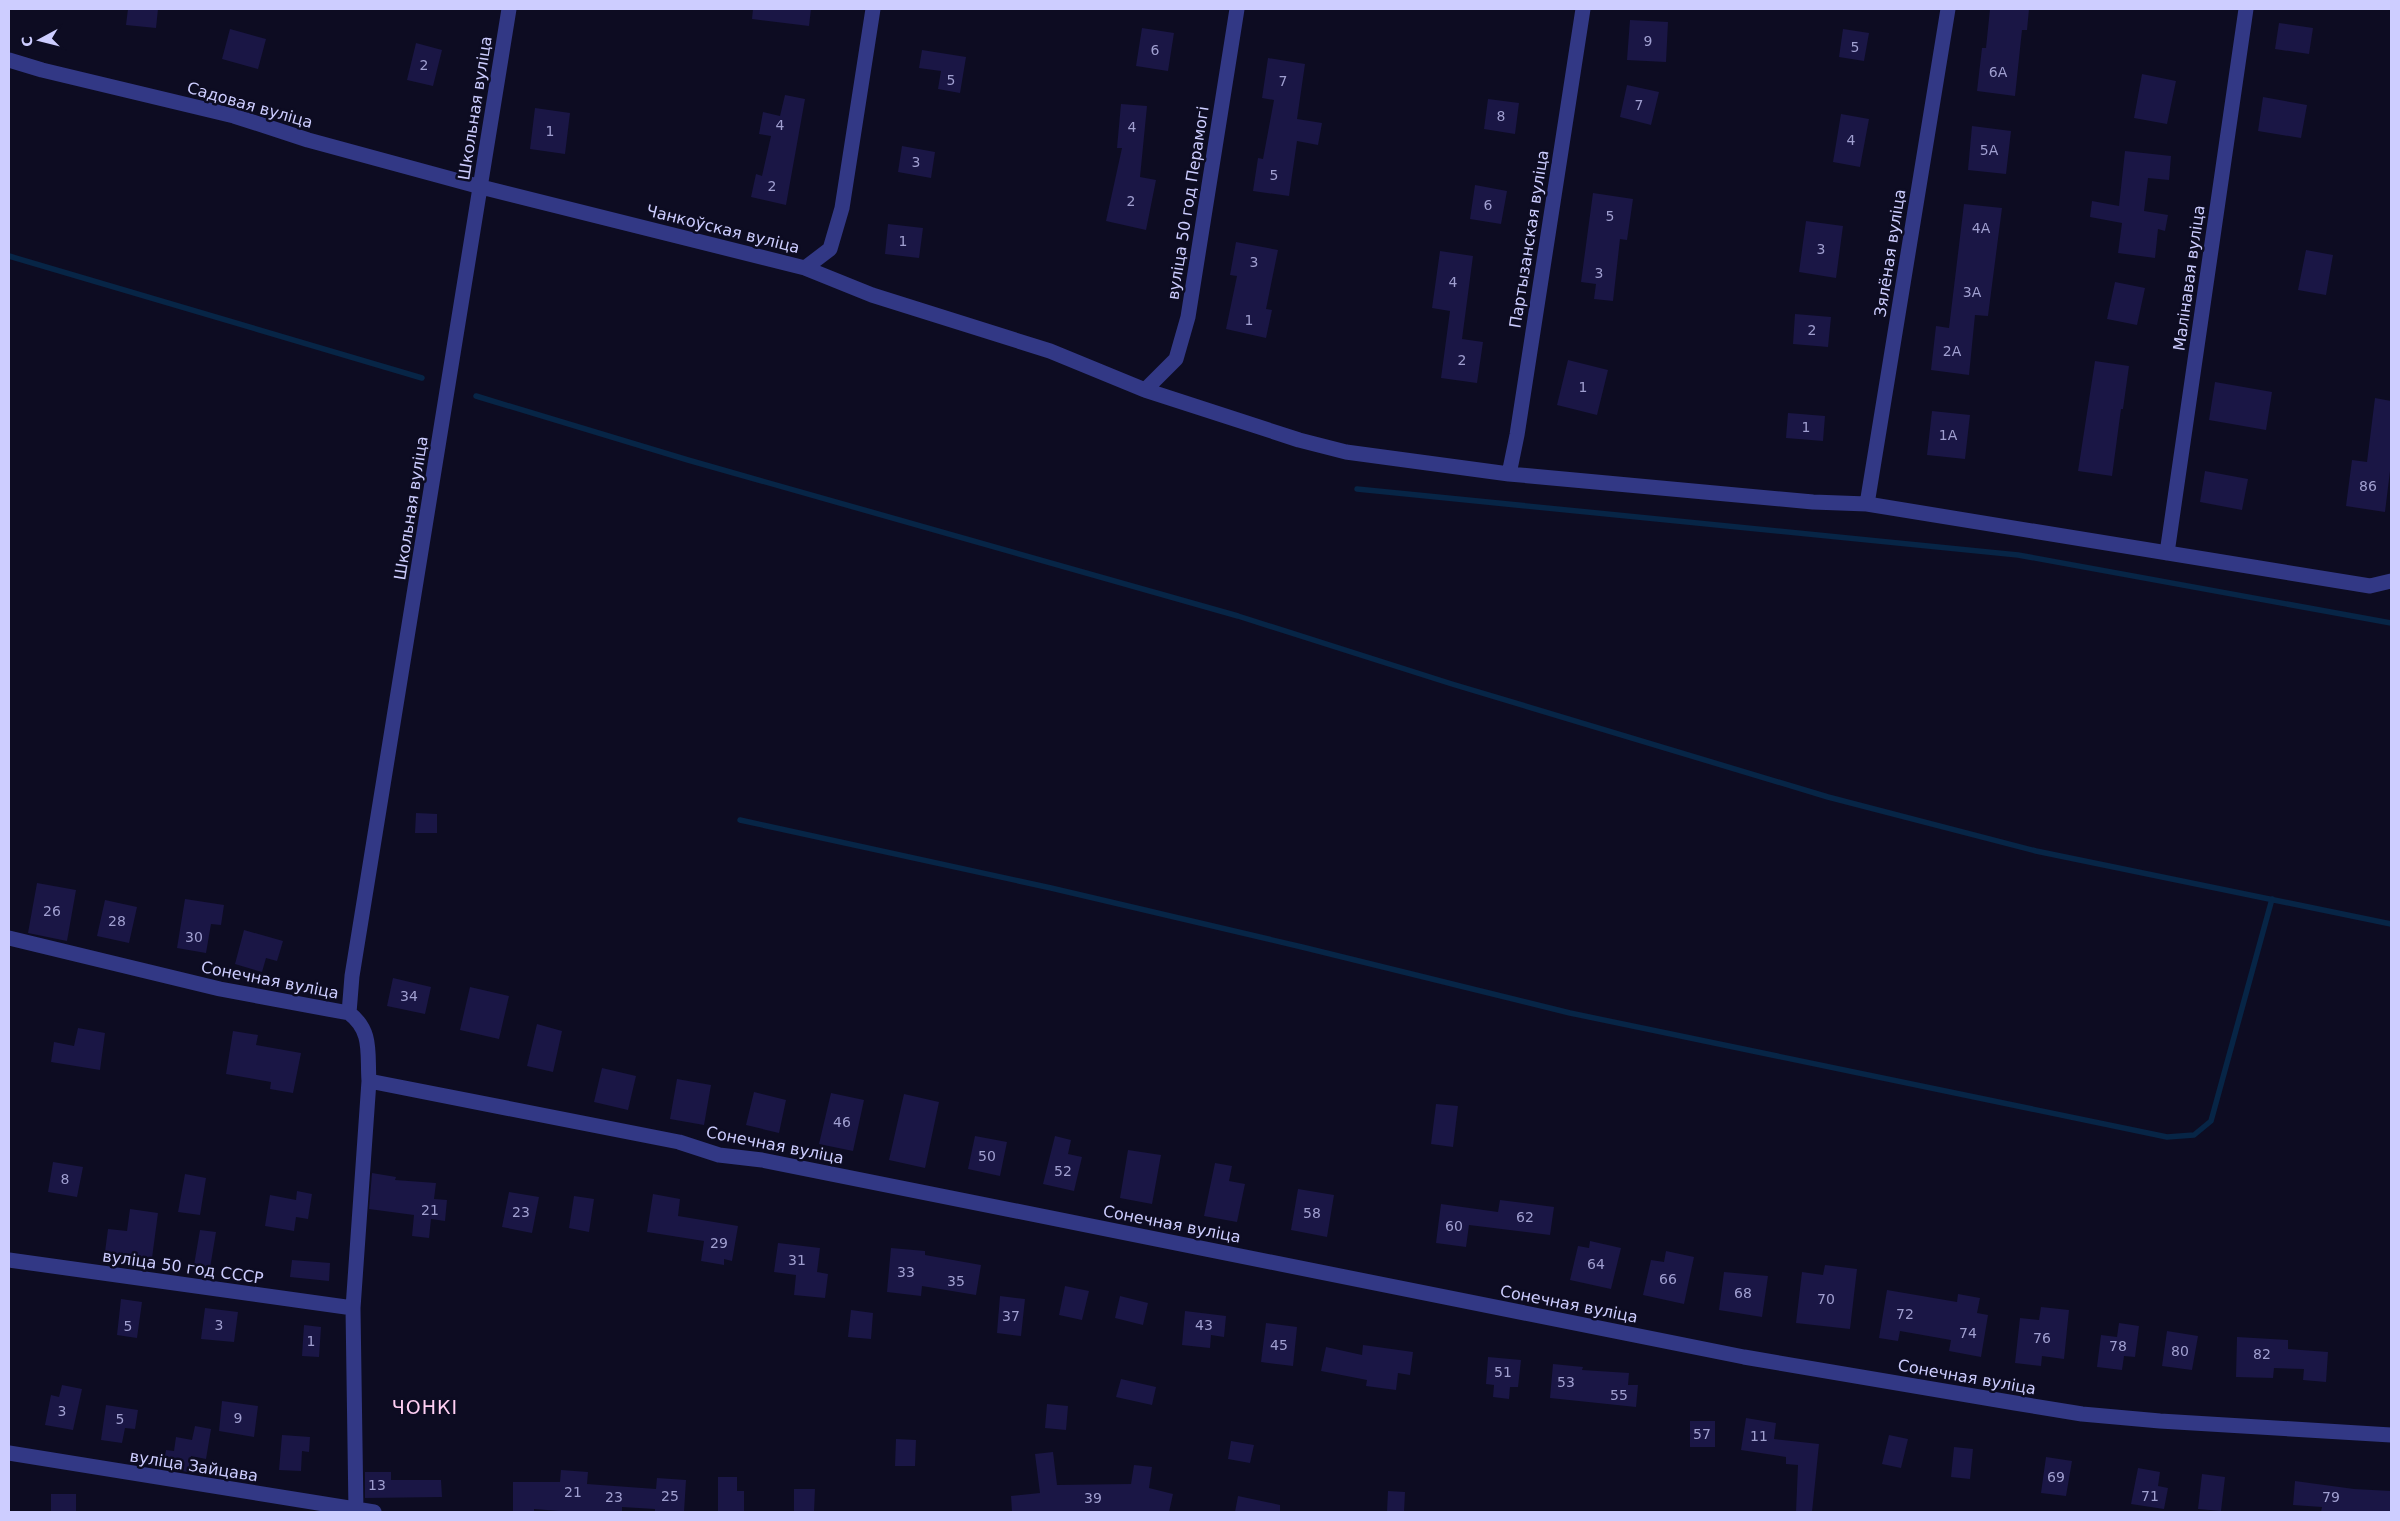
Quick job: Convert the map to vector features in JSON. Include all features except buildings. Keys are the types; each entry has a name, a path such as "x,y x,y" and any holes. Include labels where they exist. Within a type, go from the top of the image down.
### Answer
{"street":[{"name":"Школьная вуліца","path":"349,1013 352,976 509,9"},
{"name":"Чанкоўская вуліца","path":"481,187 805,268 830,249 842,208 873,9"},
{"name":"вуліца 50 год Перамогі","path":"1145,390 1176,359 1188,317 1237,9"},
{"name":"Партызанская вуліца","path":"1509,474 1517,435 1583,9"},
{"name":"Зялёная вуліца","path":"1867,504 1948,9"},
{"name":"Малінавая вуліца","path":"2167,553 2246,9"},
{"name":"Садовая вуліца","path":"9,60 42,70 234,116 308,140 481,187"},
{"path":"805,268 872,296 1050,351 1145,390 1299,440 1346,452 1509,474 1813,502 1867,504 2370,586 2391,581"},
{"name":"Сонечная вуліца","path":"9,938 220,989 349,1013 360,1021 366,1033 369,1081 679,1142 719,1155 762,1160 1744,1357 2082,1414 2391,1435"},
{"path":"356,1511 353,1308 369,1081"},
{"name":"вуліца 50 год СССР","path":"9,1260 353,1308"},
{"name":"вуліца Зайцава","path":"9,1452 356,1511 374,1512"}],"waterway":[{"path":"9,256 422,378"},
{"path":"476,396 688,460 1238,616 1452,684 1828,797 2036,851 2391,924"},
{"path":"1357,489 2018,555 2391,623"},
{"path":"740,820 1051,888 1570,1013 2167,1137 2194,1135 2211,1121 2272,899"}],"district":[{"name":"ЧОНКІ","path":"425,1407"}]}
